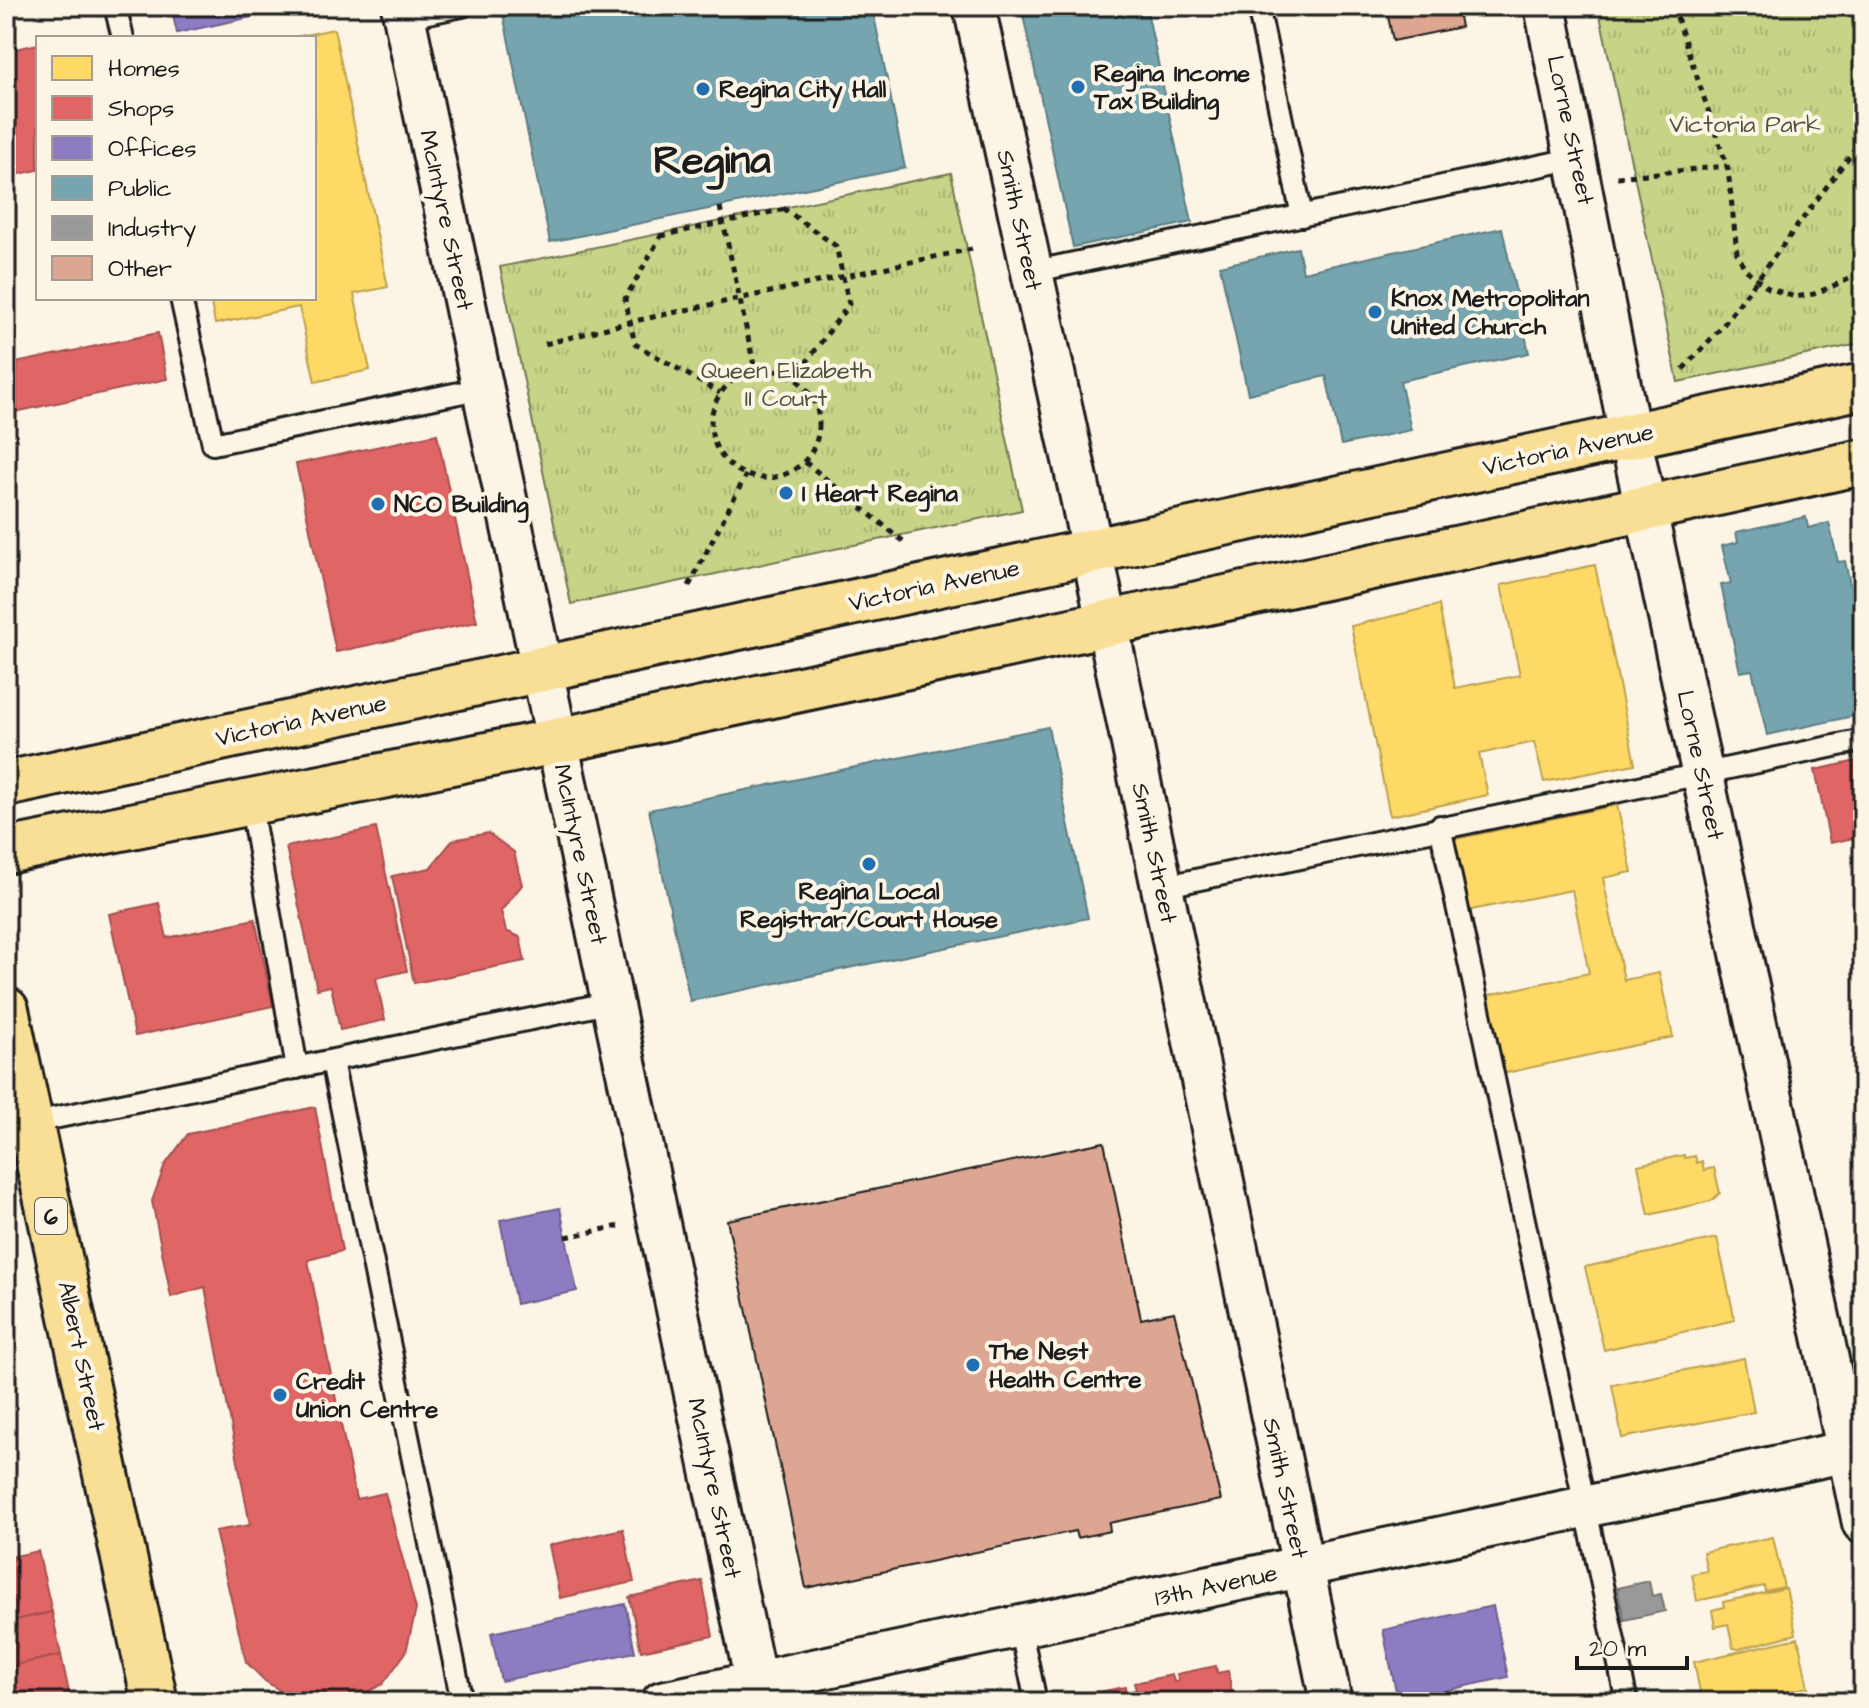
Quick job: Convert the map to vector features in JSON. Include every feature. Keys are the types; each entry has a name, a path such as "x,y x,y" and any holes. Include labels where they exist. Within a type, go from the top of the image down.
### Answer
{"main road":[{"name":"Victoria Avenue","path":"6,784 1863,386"},
{"path":"6,851 557,741 1647,511 1863,462"},
{"name":"Albert Street","path":"6,1010 18,1126 155,1702"}],"street":[{"name":"Smith Street","path":"974,6 1107,624 1331,1702"},
{"name":"Lorne Street","path":"1545,6 1630,435 1855,1450 1863,1523"},
{"name":"McIntyre Street","path":"403,12 758,1692"},
{"name":"13th Avenue","path":"662,1702 758,1692 1020,1626 1855,1450"}],"lane":[{"path":"115,6 122,36"},
{"path":"403,12 462,6"},
{"path":"1258,6 1302,216"},
{"path":"1031,272 1302,216 1580,171"},
{"path":"181,300 213,444 483,388"},
{"path":"1162,887 1440,826 1863,740"},
{"path":"250,801 297,1068"},
{"path":"1440,826 1627,1702"},
{"path":"18,1126 613,1002"},
{"path":"332,1061 462,1702"},
{"path":"1020,1626 1036,1702"}],"path":[{"path":"1673,6 1727,166 1737,253 1745,269 1768,288 1795,297 1814,294 1863,273"},
{"path":"1683,369 1721,328 1863,138"},
{"path":"1580,171 1701,171 1727,166"},
{"path":"720,207 755,370"},
{"path":"720,393 635,344 625,299 661,235 784,209 836,246 849,304 795,378"},
{"path":"545,344 630,322 972,249"},
{"path":"755,370 773,370 795,378 813,398 819,414 815,446 805,462 779,477 762,479 746,475 719,455 712,440 710,422 720,393 737,377 755,370"},
{"path":"805,462 903,541"},
{"path":"689,586 746,475"},
{"path":"566,1237 658,1219"}],"green space":[{"name":"Victoria Park","path":"1598,6 1863,6 1863,343 1678,382"},
{"name":"Queen Elizabeth II Court","path":"951,173 1022,510 571,604 500,267"}],"building: Homes":[{"path":"334,29 388,287 354,294 370,370 315,382 299,307 215,324 210,300 316,300 316,36 300,36"},
{"path":"1595,565 1635,764 1544,782 1534,742 1479,754 1488,795 1390,816 1351,626 1439,605 1455,688 1520,675 1501,585"},
{"path":"1617,805 1632,872 1603,878 1624,980 1659,973 1673,1037 1501,1074 1484,996 1589,973 1572,890 1466,911 1451,840"},
{"path":"1684,1155 1685,1158 1695,1156 1697,1163 1702,1161 1704,1170 1714,1168 1720,1193 1711,1201 1649,1215 1638,1165"},
{"path":"1717,1238 1735,1320 1604,1350 1585,1267"},
{"path":"1744,1358 1754,1412 1622,1438 1612,1385"},
{"path":"1773,1537 1784,1587 1765,1591 1764,1586 1697,1601 1692,1574 1707,1571 1703,1552"},
{"path":"1786,1588 1796,1634 1739,1649 1733,1648 1728,1624 1715,1627 1712,1610 1724,1607 1723,1602"},
{"path":"1798,1638 1808,1687 1737,1702 1702,1702 1694,1662"}],"building: Shops":[{"path":"36,44 36,170 6,177 6,51"},
{"path":"158,333 167,379 6,414 6,365"},
{"name":"NCO Building","path":"437,434 477,622 336,652 296,464"},
{"path":"1861,760 1863,836 1830,843 1815,770"},
{"path":"376,828 407,971 376,978 385,1020 340,1030 331,986 317,989 286,847"},
{"path":"488,833 514,852 522,885 501,911 506,931 520,937 525,961 414,983 392,876 430,868 453,840"},
{"path":"159,903 167,938 255,919 273,1006 135,1036 109,914"},
{"name":"Credit Union Centre","path":"315,1107 342,1251 308,1260 356,1499 385,1493 416,1609 406,1652 383,1684 355,1698 336,1702 295,1700 265,1681 246,1662 215,1531 250,1525 205,1287 171,1297 152,1201 165,1165 188,1134"},
{"path":"623,1529 634,1582 560,1598 549,1545"},
{"path":"38,1551 52,1612 6,1622 6,1558"},
{"path":"702,1581 713,1636 641,1651 629,1597"},
{"path":"52,1612 61,1655 6,1667 6,1622"},
{"path":"61,1655 70,1697 45,1702 6,1702 6,1667"},
{"path":"1216,1666 1217,1673 1228,1671 1234,1702 1085,1702 1090,1701 1088,1694 1125,1687 1126,1692 1136,1690 1134,1683 1172,1675 1174,1682 1179,1681 1177,1674"}],"building: Offices":[{"path":"171,6 250,6 252,17 177,33"},
{"path":"560,1208 577,1291 516,1304 500,1220"},
{"path":"625,1604 635,1652 501,1681 491,1633"},
{"path":"1493,1606 1508,1677 1398,1701 1383,1630"}],"building: Public":[{"name":"Regina City Hall","path":"518,6 872,6 905,168 550,242 502,9"},
{"path":"1021,6 1146,6 1192,222 1073,247"},
{"name":"Knox Metropolitan United Church","path":"1502,228 1529,353 1400,381 1411,430 1341,445 1326,376 1248,394 1220,266 1298,248 1303,272"},
{"path":"1806,517 1808,528 1829,523 1838,562 1845,561 1863,644 1863,648 1854,650 1863,690 1863,714 1767,735 1752,670 1740,672 1721,585 1731,583 1722,546 1738,542 1736,532"},
{"name":"Regina Local Registrar/Court House","path":"1048,727 1088,918 690,1001 649,810"}],"building: Industry":[{"path":"1649,1581 1652,1596 1661,1594 1665,1611 1624,1620 1617,1588"}],"building: Other":[{"path":"1386,6 1457,6 1461,27 1393,41"},
{"name":"The Nest Health Centre","path":"1104,1142 1141,1319 1174,1312 1221,1500 1109,1523 1110,1531 1077,1538 1075,1531 806,1588 727,1220"}],"place":[{"name":"Regina Income Tax Building","path":"1078,87"},
{"name":"Regina City Hall","path":"703,89"},
{"name":"Knox Metropolitan United Church","path":"1375,312"},
{"name":"I Heart Regina","path":"786,493"},
{"name":"NCO Building","path":"378,504"},
{"name":"Regina Local Registrar/Court House","path":"869,864"},
{"name":"The Nest Health Centre","path":"973,1365"},
{"name":"Credit Union Centre","path":"280,1395"}],"district":[{"name":"Regina","path":"712,159"}]}
